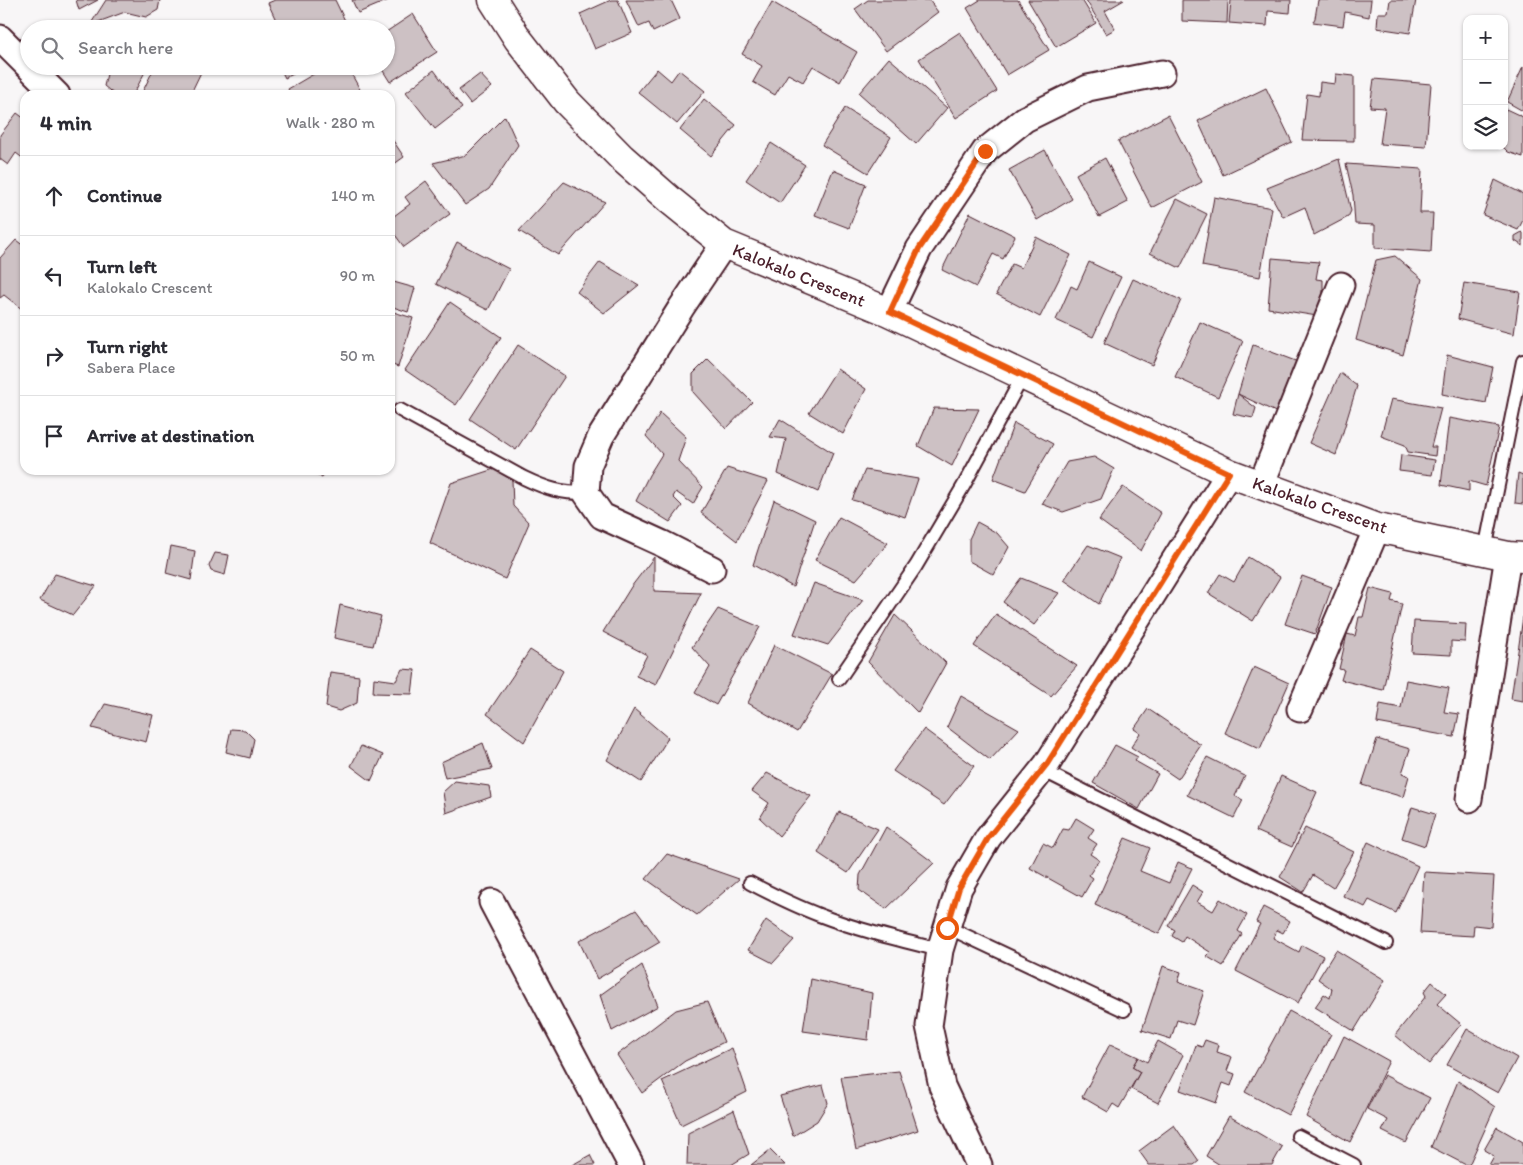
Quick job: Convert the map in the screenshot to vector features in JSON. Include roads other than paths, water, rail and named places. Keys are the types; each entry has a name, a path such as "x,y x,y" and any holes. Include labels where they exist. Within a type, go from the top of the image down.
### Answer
{"street":[{"name":"Kalokalo Crescent","path":"493,0 518,40 566,102 622,158 724,244 890,312 1229,473 1377,528 1505,555"},
{"path":"0,38 20,58"},
{"path":"890,312 919,249 985,151 1025,119 1088,88 1162,73"},
{"path":"38,75 53,90"},
{"path":"712,569 602,516 586,493 588,466 601,436 681,308 724,244"},
{"path":"1261,485 1341,285"},
{"path":"979,1165 942,1086 929,1026 944,939 959,888 988,838 1042,770 1229,473"},
{"path":"1300,709 1377,528"},
{"path":"1469,799 1505,555"},
{"path":"492,902 631,1165"}],"lane":[{"path":"1505,555 1492,510 1523,361"},
{"path":"839,679 916,566 1023,376"},
{"path":"400,410 524,478 566,493 586,493"},
{"path":"1042,770 1386,943"},
{"path":"750,883 826,918 882,935 944,939 960,933 1124,1010"},
{"path":"1298,1136 1354,1165"}]}
